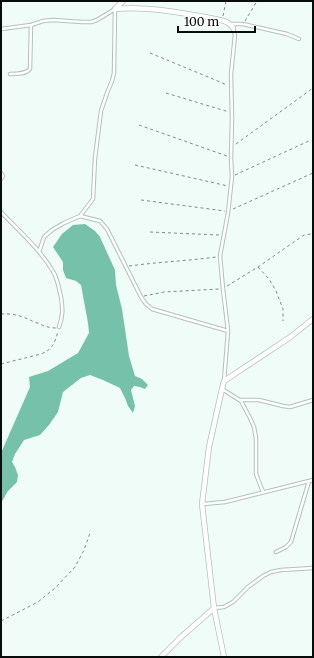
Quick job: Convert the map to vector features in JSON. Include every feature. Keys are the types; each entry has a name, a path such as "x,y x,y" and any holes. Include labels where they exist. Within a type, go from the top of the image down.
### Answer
{"street":[{"path":"115,9 123,1"},
{"path":"115,9 180,12 222,20 232,26"},
{"path":"224,657 214,608 202,504 209,447 224,381 289,338 313,319"},
{"path":"161,657 214,608"}],"lane":[{"path":"1,29 32,25 43,21 53,20 91,22 115,9 114,73 101,111 95,158 93,199 80,216 64,223 44,237 39,252"},
{"path":"224,381 228,331 220,256 228,212 232,176 231,74 235,34 232,26 244,24 287,34 299,39"},
{"path":"10,74 26,73 30,69 32,25"},
{"path":"1,173 3,176 1,179"},
{"path":"1,212 39,252 54,273 58,283 63,307 59,327"},
{"path":"80,216 100,221 126,266 141,297 152,309 228,331"},
{"path":"222,389 241,400 259,400 290,407 313,400"},
{"path":"241,400 254,427 256,438 256,474 263,492"},
{"path":"202,504 225,502 313,480"},
{"path":"276,552 286,547 291,542 309,481"},
{"path":"214,608 224,607 232,602 248,587 271,572 313,568"}],"path":[{"path":"222,20 226,1"},
{"path":"244,24 257,1"},
{"path":"150,53 232,88"},
{"path":"232,147 313,88"},
{"path":"166,93 232,113"},
{"path":"139,125 231,158"},
{"path":"232,176 311,140"},
{"path":"135,164 231,186"},
{"path":"142,200 228,212 313,173"},
{"path":"150,232 224,235"},
{"path":"141,297 149,294 164,292 223,288 258,267 304,235 311,234"},
{"path":"126,266 185,261 220,256"},
{"path":"258,267 269,279 276,291 283,309 283,321"},
{"path":"1,314 16,315 51,328 59,327 56,341 46,352 1,364"},
{"path":"1,621 38,602 55,588 75,567 84,550 90,533"}],"shaded area":[{"path":"85,224 95,231 100,237 115,270 116,285 122,309 129,356 135,376 142,379 148,385 145,389 134,386 131,390 135,406 133,413 128,406 120,388 90,375 81,378 63,392 58,412 49,425 40,435 24,440 15,454 12,462 18,475 17,482 8,491 1,503 1,453 30,387 29,377 48,371 78,353 89,333 81,285 76,281 66,278 63,270 63,262 53,247 62,234 73,225"}]}
